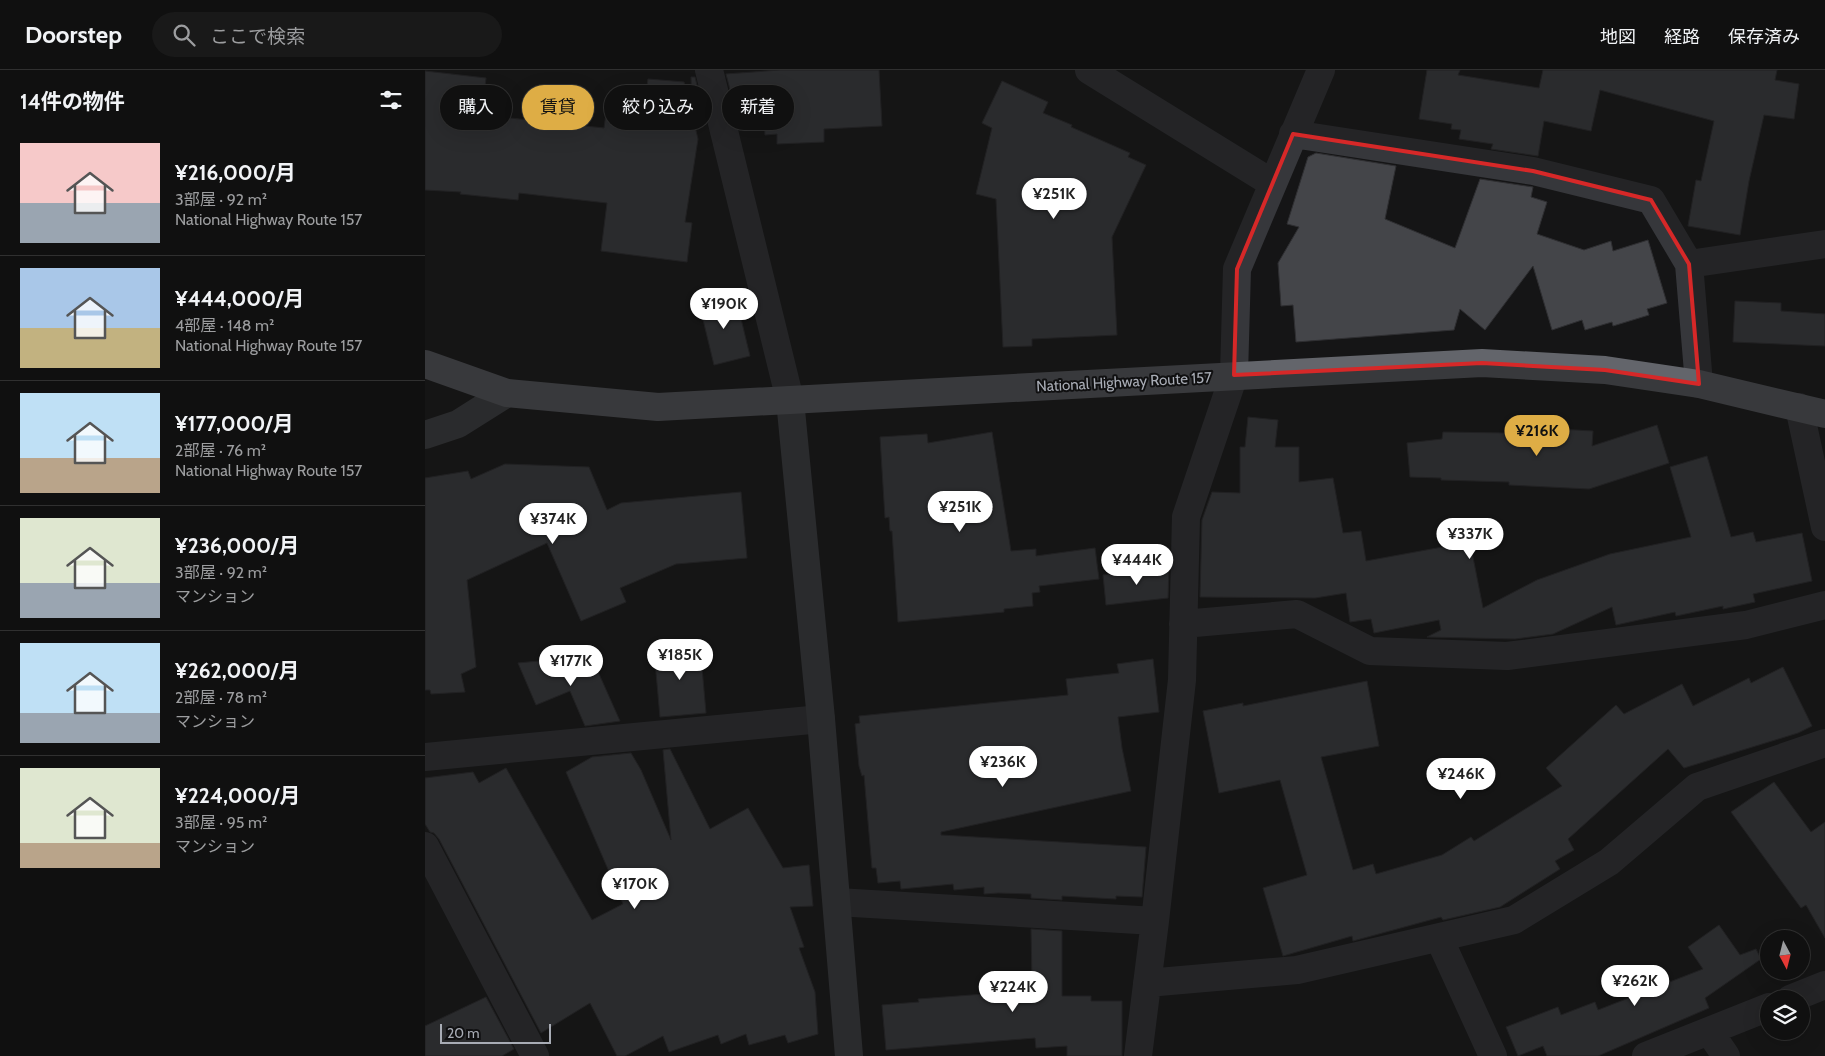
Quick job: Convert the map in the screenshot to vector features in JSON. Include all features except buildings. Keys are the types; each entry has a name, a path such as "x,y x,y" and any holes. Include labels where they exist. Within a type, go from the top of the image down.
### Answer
{"highway":[{"name":"National Highway Route 157","path":"425,364 507,393 658,407 1482,363 1605,370 1699,384 1825,414"}],"street":[{"path":"709,70 790,400 821,719 849,1056"},
{"path":"1089,70 1272,183"},
{"path":"1138,1056 1155,922 1181,680 1186,517 1235,376 1237,269 1321,70"},
{"path":"1293,134 1533,171 1651,200 1689,264 1699,384"},
{"path":"1689,264 1825,244"},
{"path":"425,435 458,424 507,393"},
{"path":"1799,407 1825,527"},
{"path":"1183,624 1297,614 1370,651 1507,656 1746,625 1825,605"},
{"path":"425,757 821,719"},
{"path":"1147,983 1297,970 1514,920 1609,862 1697,787 1825,743"},
{"path":"425,846 535,1056"},
{"path":"837,902 1155,922"},
{"path":"1439,938 1493,1056"},
{"path":"1810,991 1825,985"},
{"path":"1645,1056 1760,1011"},
{"path":"1709,1031 1725,1056"}],"highlighted area":[{"path":"1293,134 1533,171 1651,200 1689,264 1699,384 1605,370 1482,363 1234,375 1237,269"}]}
